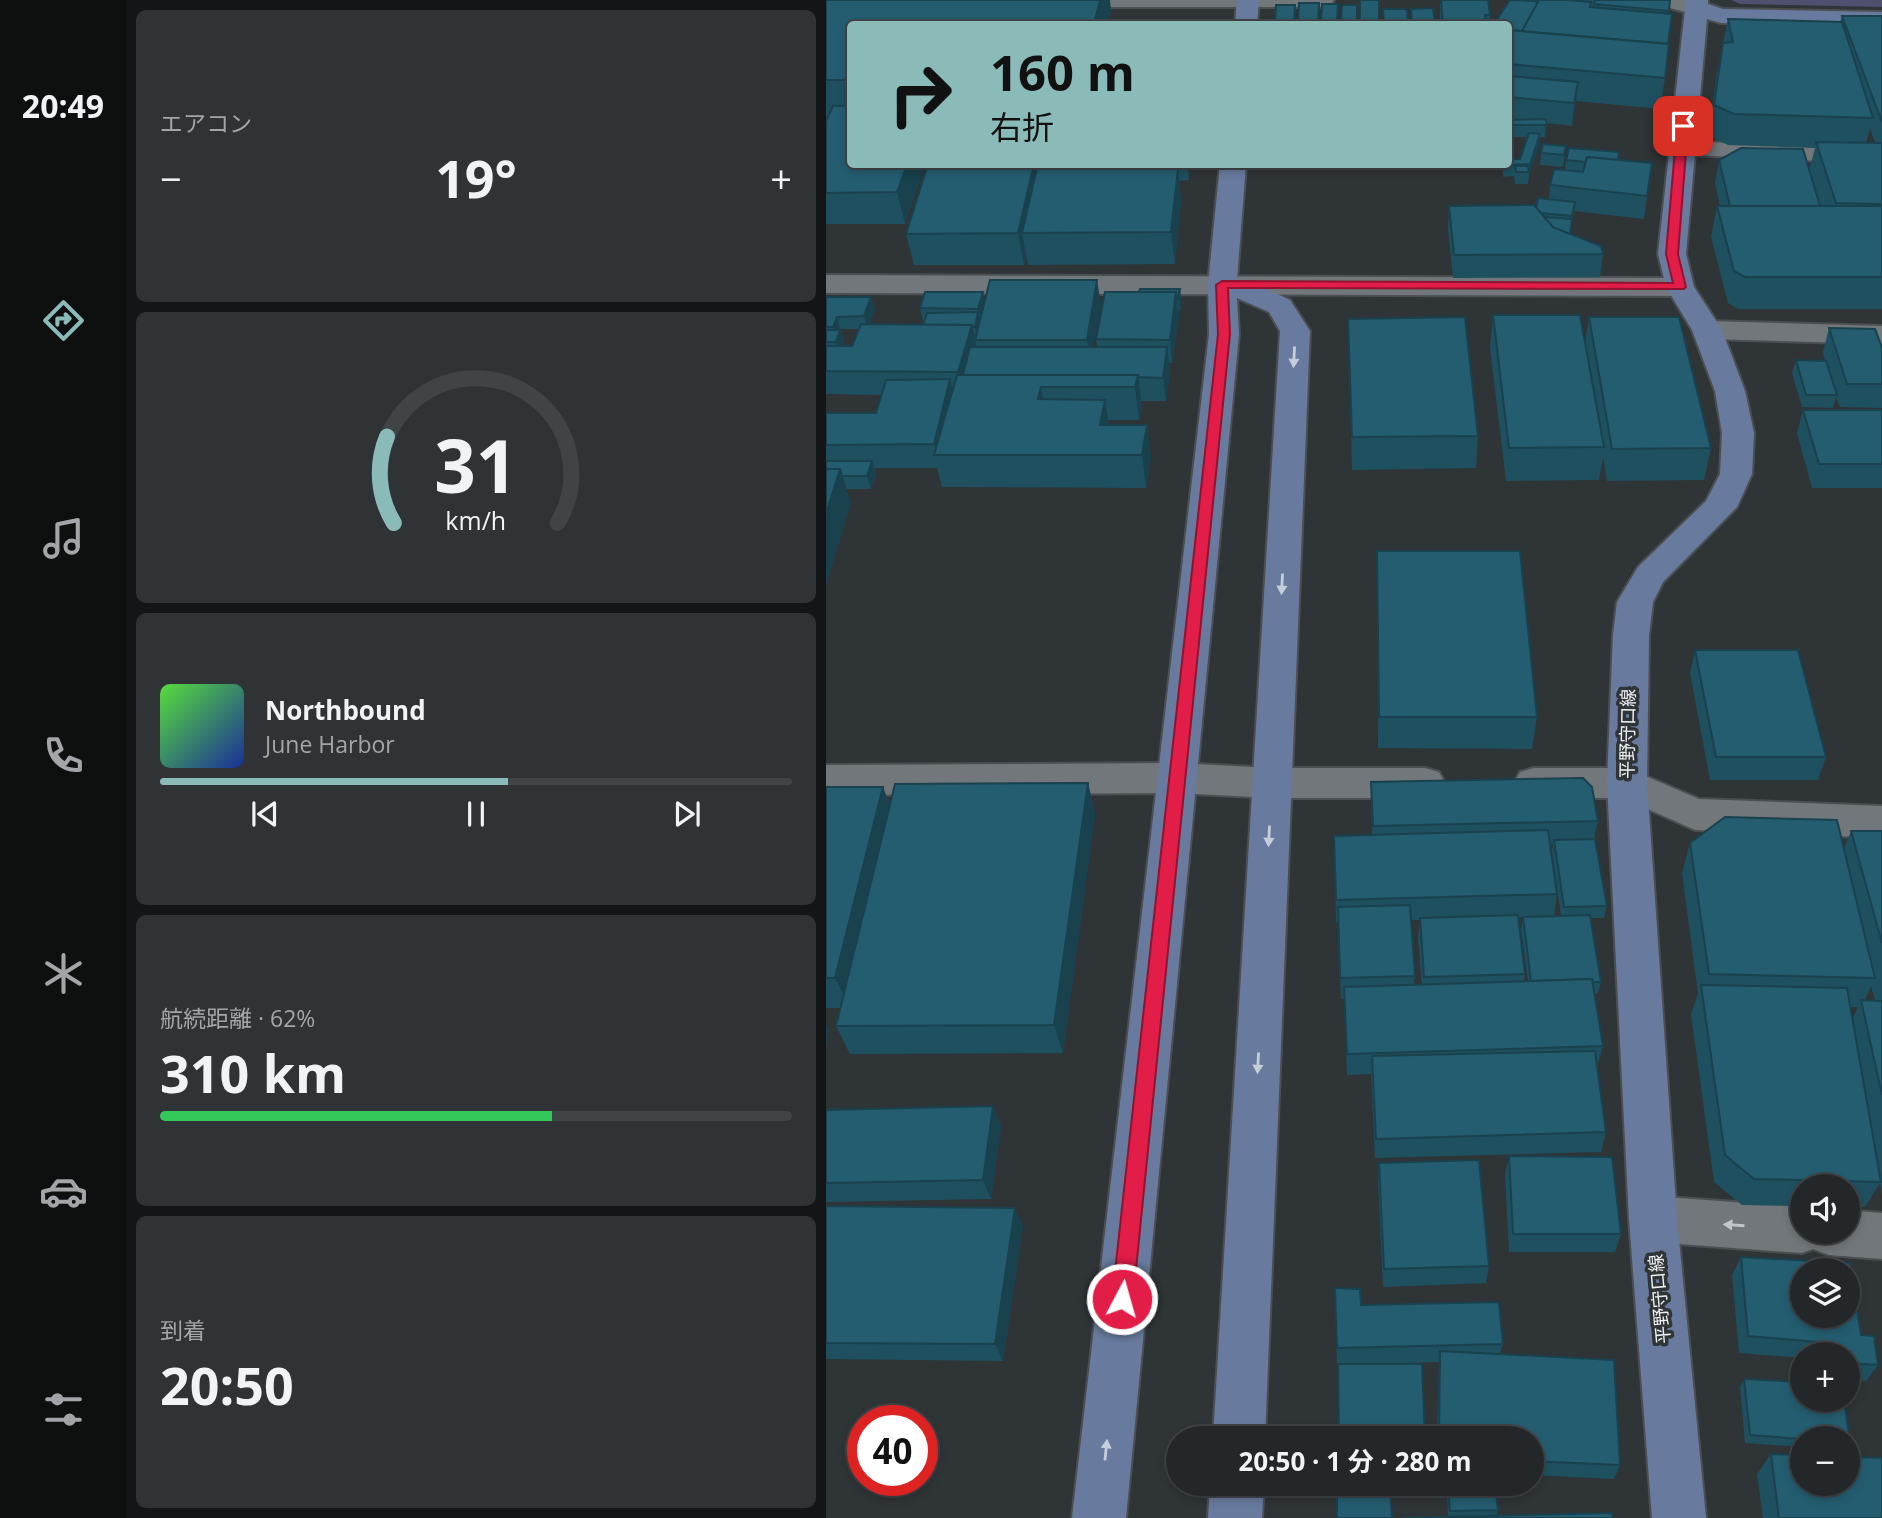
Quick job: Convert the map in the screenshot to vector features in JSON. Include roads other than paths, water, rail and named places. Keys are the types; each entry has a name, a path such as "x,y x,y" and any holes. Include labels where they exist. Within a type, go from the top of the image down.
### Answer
{"street":[{"path":"1108,0 1323,0"},
{"path":"1246,21 1248,0"},
{"path":"1686,3 1721,16 1882,19"},
{"name":"平野守口線","path":"1679,1518 1653,1219 1627,783 1630,635 1634,602 1650,576 1720,507 1736,474 1738,433 1730,391 1707,330 1680,287 1672,254 1680,149 1686,3"},
{"path":"1680,149 1882,156"},
{"path":"1099,1518 1224,334 1222,285 1233,168"},
{"path":"826,284 1680,287"},
{"path":"1222,285 1255,294 1280,306 1295,331 1240,1426"},
{"path":"1707,330 1882,335"},
{"path":"826,780 1177,778 1272,783 1463,783"},
{"path":"1504,783 1627,783 1695,814 1882,821"},
{"path":"1653,1219 1790,1229"},
{"path":"1860,1234 1882,1236"},
{"path":"1235,1518 1236,1496"}]}
